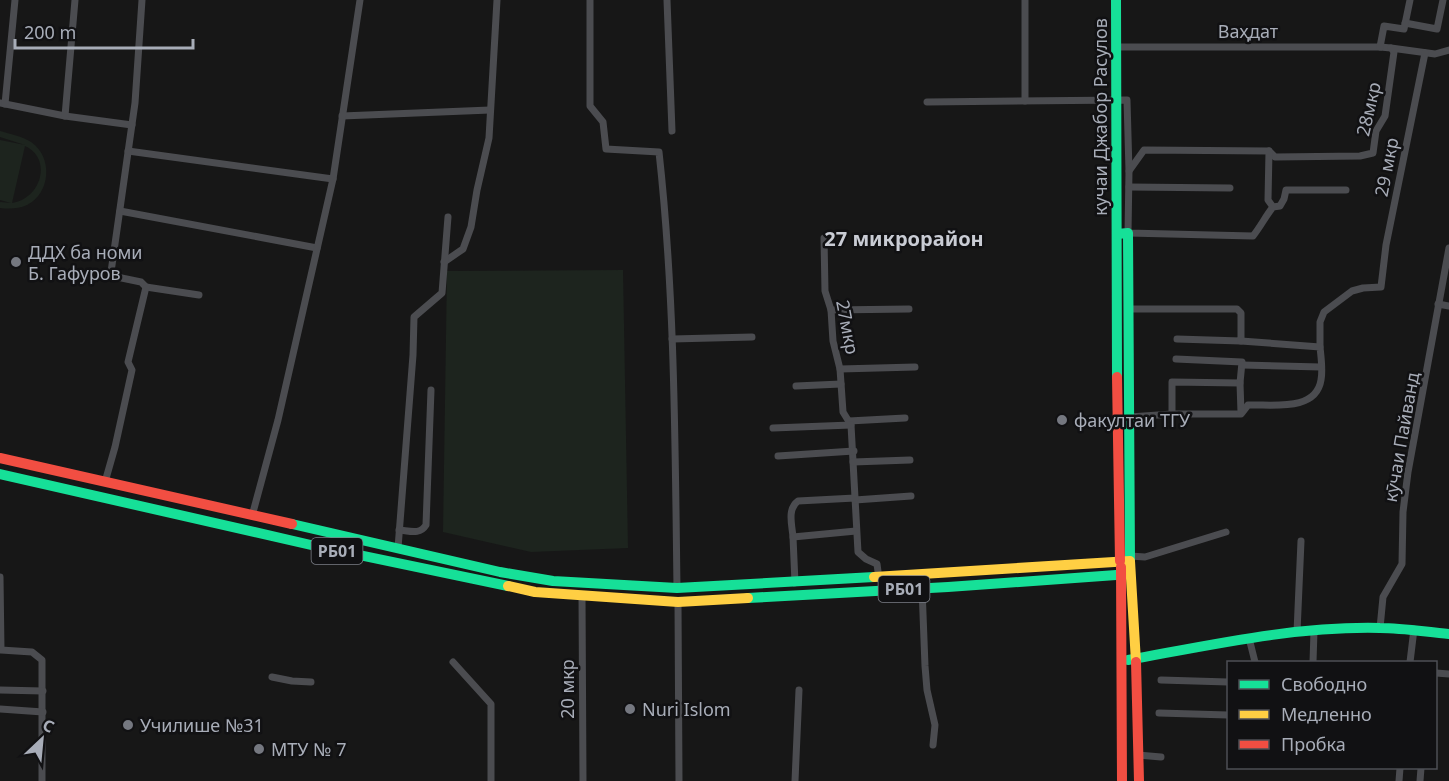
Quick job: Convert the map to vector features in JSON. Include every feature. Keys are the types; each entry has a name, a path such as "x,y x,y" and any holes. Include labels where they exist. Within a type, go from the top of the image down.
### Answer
{"main road":[{"name":"кучаи Джабор Расулов","path":"1116,0 1117,99 1123,234"},
{"path":"1123,234 1128,309 1130,417 1130,457 1125,493"},
{"path":"1122,781 1122,660 1127,560 1125,493 1119,456 1123,234"},
{"path":"1119,456 1130,457"},
{"name":"РБ01","path":"0,458 398,549 553,581 677,588 795,583 1127,560"},
{"path":"51,486 53,470"},
{"name":"РБ01","path":"0,474 396,564 535,592 678,602 1126,574"},
{"path":"248,531 255,523 252,516"},
{"path":"263,534 258,525 265,518"},
{"path":"1126,574 1136,660 1139,781"},
{"path":"1122,660 1136,660 1249,638 1297,632 1380,628 1449,634"}],"street":[{"path":"15,0 3,104 65,116 132,125"},
{"path":"65,116 75,0"},
{"path":"142,0 132,125 111,272 112,276 141,282 146,287 199,295"},
{"path":"252,516 278,420 333,179 360,0"},
{"path":"444,262 463,249 471,227 489,138 497,0"},
{"path":"590,0 590,106 603,122 606,149 659,152 669,257 677,588"},
{"path":"667,0 672,131"},
{"path":"1025,0 1025,101"},
{"path":"1410,0 1404,29 1384,26 1380,46 1425,53 1443,53 1449,50"},
{"path":"1405,23 1437,29 1443,0"},
{"name":"Ваҳдат","path":"1116,47 1380,46"},
{"name":"28мкр","path":"1129,171 1144,150 1269,151 1275,157 1360,156 1373,153 1376,131 1385,116 1394,52 1391,48"},
{"name":"29 мкр","path":"1320,347 1321,316 1352,291 1381,287 1386,245 1425,53"},
{"path":"927,102 1127,100 1129,187 1123,234 1253,236 1261,226 1262,219 1273,207 1280,206 1286,190 1346,190"},
{"path":"342,116 490,110"},
{"path":"128,151 333,179"},
{"path":"1269,151 1268,201 1273,207"},
{"path":"1129,187 1230,188"},
{"path":"120,211 317,248"},
{"path":"396,564 414,317 442,292 448,217"},
{"name":"27мкр","path":"824,238 825,291 831,310 833,341 840,369 843,412 850,423 854,451 858,552 877,564 879,576"},
{"name":"кӯчаи Пайванд","path":"1380,628 1383,597 1402,564 1403,512 1408,471 1449,248"},
{"path":"105,482 132,370 128,362 146,287"},
{"path":"1438,304 1449,306"},
{"path":"831,310 909,309"},
{"path":"1128,309 1237,309 1241,313 1241,341"},
{"path":"672,339 752,337"},
{"path":"1177,339 1320,347 1321,380 1316,394 1307,402 1248,405 1241,414"},
{"path":"1176,359 1242,362 1242,365 1321,367"},
{"path":"1241,414 1242,365"},
{"name":"27мкр","path":"840,369 915,367"},
{"path":"1172,414 1172,382 1240,383"},
{"path":"796,386 841,384"},
{"path":"399,530 418,532 426,525 431,390"},
{"path":"1130,417 1172,414 1241,414"},
{"path":"773,428 906,418"},
{"path":"778,456 854,451"},
{"path":"853,462 910,460"},
{"path":"795,583 791,510 794,503 911,496"},
{"path":"793,537 856,531"},
{"path":"1127,560 1145,557 1226,532"},
{"path":"1297,632 1301,541"},
{"path":"879,576 880,591"},
{"path":"0,577 1,650 32,652 42,660 42,781"},
{"name":"20 мкр","path":"583,781 581,596 584,583"},
{"path":"922,588 927,690 935,725 933,745"},
{"path":"678,602 679,781"},
{"path":"1410,661 1414,630"},
{"path":"1313,661 1314,631"},
{"path":"1249,638 1255,661"},
{"path":"453,662 490,704 491,781"},
{"path":"272,677 311,682"},
{"path":"1161,680 1227,682"},
{"path":"0,690 43,691"},
{"path":"795,781 799,690"},
{"path":"0,709 43,712"},
{"path":"1159,713 1227,715"},
{"path":"1138,755 1161,757"}],"shaded area":[{"path":"0,131 24,138 31,142 43,156 46,165 45,184 35,199 27,205 0,208 0,202 11,203 0,200 0,140 25,145 0,137","holes":["25,146 34,152 39,160 40,178 30,194 12,203"]},
{"path":"623,270 628,548 531,552 443,532 447,271"}],"traffic: fast":[{"path":"1116,0 1117,377"},
{"path":"1117,234 1128,233 1130,561"},
{"path":"0,474 311,545 508,586"},
{"path":"292,524 500,572 553,581 677,588 874,577"},
{"path":"748,598 1130,574"},
{"path":"1128,660 1253,638 1316,630 1389,628 1449,634"}],"traffic: slow":[{"path":"874,577 1130,561 1136,662"},
{"path":"508,586 535,592 678,602 748,598"}],"traffic: jam":[{"path":"1117,377 1120,561"},
{"path":"0,458 292,524"},
{"path":"1121,567 1122,781"},
{"path":"1136,662 1139,781"}],"place":[{"name":"ДДХ ба номи Б. Гафуров","path":"16,262"},
{"name":"факултаи ТГУ","path":"1062,420"},
{"name":"Nuri Islom","path":"630,709"},
{"name":"Училише №31","path":"128,725"},
{"name":"МТУ № 7","path":"259,749"}],"district":[{"name":"27 микрорайон","path":"904,238"}]}
